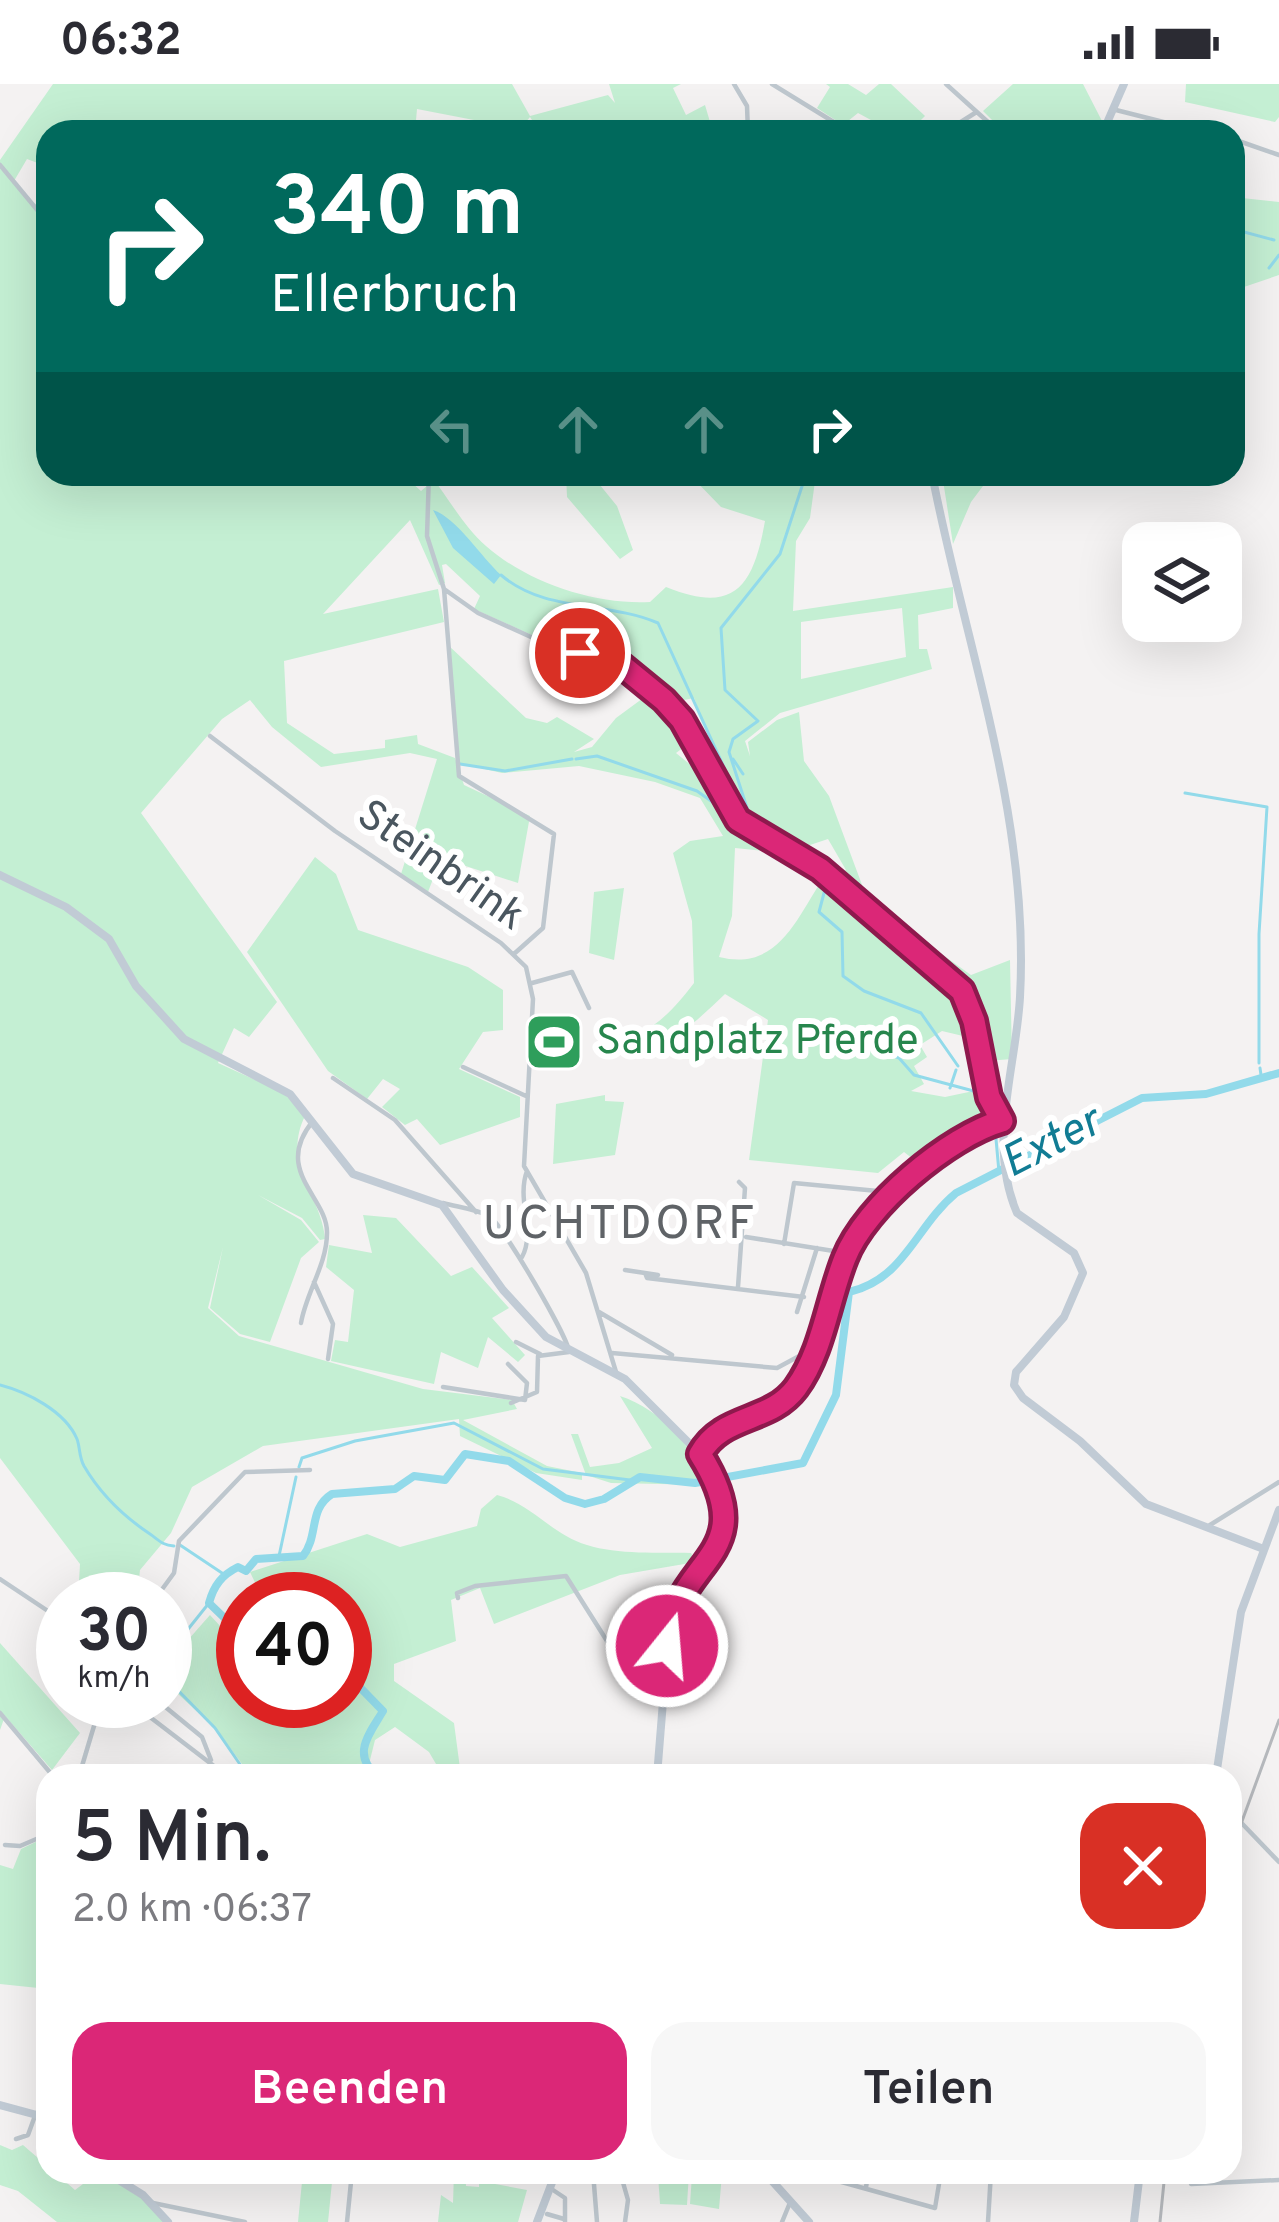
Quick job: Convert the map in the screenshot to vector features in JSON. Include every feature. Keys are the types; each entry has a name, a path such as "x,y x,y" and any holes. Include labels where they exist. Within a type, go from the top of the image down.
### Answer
{"street":[{"path":"734,84 747,106 748,120"},
{"path":"772,84 830,120"},
{"path":"946,84 986,120"},
{"path":"1108,120 1124,84"},
{"path":"1113,109 1156,120"},
{"path":"964,120 977,112"},
{"path":"1245,143 1279,154"},
{"path":"0,165 36,208"},
{"path":"429,486 427,536 444,590 459,776 554,834 543,928 514,953"},
{"path":"935,486 1006,786 1020,873 1019,1017 1002,1121 1007,1174 1017,1214 1074,1253 1083,1273 1070,1308 1016,1372 1016,1390 1080,1441 1146,1504 1262,1548"},
{"path":"444,590 478,613 556,647 612,660 664,700 682,720 738,820 820,869 963,992 980,1044 989,1097 1002,1121"},
{"name":"Steinbrink","path":"210,736 335,831 514,953 532,982 522,1210 528,1246 522,1257"},
{"path":"0,875 66,907 109,939 136,986 184,1039 290,1094 314,1121 334,1156 353,1174 490,1217 522,1257 539,1298 568,1337 569,1352"},
{"path":"532,982 572,972 589,1008"},
{"path":"463,1067 526,1096"},
{"path":"333,1078 391,1117 476,1212"},
{"path":"301,1323 328,1231 300,1167 302,1136 314,1121"},
{"path":"700,1454 715,1431 789,1396 814,1348 846,1253 893,1195 952,1143 1002,1121"},
{"path":"527,1171 578,1256 616,1372"},
{"path":"738,1287 746,1237 745,1188 739,1182"},
{"path":"784,1244 794,1183 893,1195"},
{"path":"432,1200 461,1227 533,1324 569,1352 616,1372 700,1454 715,1484 724,1514 721,1542 675,1602 667,1638 658,1764"},
{"path":"746,1237 846,1253"},
{"path":"797,1312 817,1248"},
{"path":"626,1270 803,1298"},
{"path":"314,1282 333,1324 328,1359"},
{"path":"598,1312 677,1357"},
{"path":"516,1342 540,1354 569,1352"},
{"path":"612,1353 777,1368 814,1348"},
{"path":"512,1403 537,1392 540,1354"},
{"path":"508,1364 527,1383 525,1400"},
{"path":"443,1387 525,1400"},
{"path":"174,1572 178,1540 249,1469 310,1470"},
{"path":"1210,1525 1279,1482"},
{"path":"1218,1764 1235,1640 1262,1548 1279,1510"},
{"path":"1246,1540 1272,1524"},
{"path":"458,1598 457,1593 475,1586 566,1576 607,1641 640,1634 667,1638"},
{"path":"0,1579 36,1603"},
{"path":"0,1713 43,1764"},
{"path":"83,1764 93,1728"},
{"path":"167,1728 215,1764"},
{"path":"191,1728 202,1737 211,1760"},
{"path":"1242,1823 1279,1862"},
{"path":"5,1846 36,1839"},
{"path":"0,2105 36,2113 28,2135 16,2139"},
{"path":"1242,2182 1279,2180"},
{"path":"126,2184 155,2202 244,2222"},
{"path":"347,2222 351,2184"},
{"path":"552,2184 542,2218 565,2221 565,2198 556,2184"},
{"path":"594,2184 597,2222"},
{"path":"623,2184 626,2222"},
{"path":"782,2184 809,2222"},
{"path":"851,2184 938,2207 940,2184"},
{"path":"866,2184 866,2188"},
{"path":"988,2222 990,2184"},
{"path":"1134,2222 1139,2184"},
{"path":"155,2202 169,2222"},
{"path":"782,2222 793,2202"}],"green space":[{"path":"53,84 512,84 530,116 608,95 615,103 609,84 681,84 673,88 686,115 705,105 709,120 474,120 417,109 416,120 36,120 36,162 27,159 14,181 36,203 36,486 415,486 421,491 438,486 479,539 522,571 585,595 650,602 666,587 708,598 724,596 736,590 754,564 765,521 721,507 701,486 814,486 810,518 796,541 793,611 953,587 953,608 918,615 919,649 927,649 932,669 780,713 745,741 750,756 748,742 777,720 799,712 804,761 829,796 868,901 839,873 846,870 828,839 795,850 786,846 786,830 784,853 735,848 732,916 719,957 740,959 772,948 795,923 826,874 913,951 915,939 922,940 971,975 1010,960 1012,1059 987,1061 984,1041 942,1031 920,1045 927,1057 914,1066 924,1084 911,1091 945,1097 983,1089 991,1121 959,1136 922,1166 904,1152 878,1173 749,1160 768,1020 725,994 679,1034 653,1049 625,1056 622,1036 653,1025 694,983 692,921 673,853 690,841 723,836 700,798 655,782 579,766 502,773 458,763 448,645 526,718 547,723 557,717 594,739 574,752 592,747 616,718 650,693 655,695 679,718 692,741 676,753 704,776 713,771 703,752 712,743 694,698 679,701 676,709 613,659 545,641 474,609 480,596 446,564 442,565 445,583 439,585 410,520 323,614 438,589 444,622 284,661 287,723 334,754 385,748 385,740 417,735 418,744 455,758 464,785 530,816 518,883 441,858 428,892 401,874 437,759 410,753 321,767 272,727 250,700 222,719 141,813 277,1002 249,1037 234,1028 218,1063 284,1093 305,1116 299,1133 300,1165 325,1239 320,1240 302,1218 258,1195 301,1220 319,1242 301,1258 270,1342 240,1334 210,1308 223,1247 208,1308 239,1336 423,1389 512,1400 517,1409 463,1420 547,1466 582,1473 582,1480 536,1473 460,1436 459,1419 263,1446 192,1487 171,1533 140,1572 80,1572 80,1564 0,1458 0,160","holes":["902,608 906,657 801,679 801,622"]},
{"path":"826,84 848,84 866,95 879,84 891,84 925,116 921,120 871,120 858,113 849,120 835,120 817,108 830,87"},
{"path":"1013,84 1083,84 1101,120 992,120 983,111"},
{"path":"1186,84 1279,84 1279,117 1275,122 1185,102"},
{"path":"1245,198 1279,202 1279,275 1245,287"},
{"path":"567,486 601,486 617,506 633,550 620,559 567,497"},
{"path":"944,486 983,486 971,502 953,544"},
{"path":"315,857 336,874 358,930 468,967 503,990 503,1030 483,1032 459,1069 520,1097 520,1117 440,1145 417,1119 405,1125 382,1107 400,1089 383,1079 367,1099 328,1071 247,952"},
{"path":"624,888 614,960 589,953 594,892"},
{"path":"605,1095 605,1101 624,1102 615,1155 553,1164 556,1104"},
{"path":"363,1215 396,1218 451,1276 472,1267 509,1308 492,1318 525,1355 518,1362 488,1337 478,1368 441,1352 434,1384 331,1361 335,1340 348,1342 354,1290 326,1267 329,1245 372,1253"},
{"path":"620,1396 649,1410 673,1431 709,1485 611,1483 586,1475 571,1434 578,1434 590,1467 619,1463 652,1448"},
{"path":"497,1495 587,1545 625,1552 691,1553 696,1562 620,1575 494,1624 480,1588 451,1600 456,1641 394,1664 394,1681 454,1723 459,1764 436,1764 429,1752 395,1727 375,1740 369,1764 242,1764 192,1707 192,1635 210,1615 216,1622 216,1728 372,1728 372,1572 250,1572 367,1534 400,1547 477,1526 481,1509"},
{"path":"0,1643 36,1684 36,1728 76,1728 80,1733 57,1764 47,1764 5,1716 0,1730"},
{"path":"36,1842 36,1988 0,1984 0,1865 13,1869 21,1849"},
{"path":"0,2145 12,2150 23,2145 36,2156 36,2184 68,2184 75,2190 83,2184 118,2184 151,2204 165,2222 57,2222 18,2191 0,2185"},
{"path":"302,2184 332,2184 328,2222 298,2222"},
{"path":"454,2184 527,2190 518,2222 438,2222 441,2195 453,2203"},
{"path":"659,2184 688,2184 687,2205 660,2204"},
{"path":"691,2184 721,2184 719,2209 690,2204"}],"water":[{"path":"433,510 460,529 501,575 494,584 453,548"}],"waterway":[{"path":"1245,232 1274,240"},
{"path":"1269,268 1279,255"},
{"path":"748,811 729,752 733,739 758,721 725,690 721,628 780,554 802,486"},
{"path":"501,575 537,595 658,623 744,811 763,821 773,839"},
{"path":"576,759 597,756 697,791 777,848"},
{"path":"460,764 505,771 572,759"},
{"path":"733,759 743,774"},
{"path":"1185,793 1267,807 1259,934 1259,1063"},
{"path":"776,846 800,860"},
{"path":"828,878 819,912 842,932 843,976 864,991 921,1013 958,1066"},
{"path":"852,1039 899,1058 914,1075 981,1093 993,1120"},
{"path":"1260,1068 1261,1075"},
{"path":"950,1088 956,1070"},
{"name":"Exter","path":"230,1572 238,1567 246,1571 256,1559 303,1556 316,1515 332,1494 395,1489 414,1476 445,1480 465,1454 509,1461 565,1498 585,1504 604,1499 640,1477 695,1483 803,1463 836,1395 849,1292 884,1276 897,1264 956,1193 1142,1098 1206,1094 1279,1073"},
{"path":"995,1128 999,1172"},
{"path":"0,1385 33,1398 64,1420 77,1439 84,1466 105,1496 140,1527 174,1546"},
{"path":"299,1467 302,1458 355,1441 454,1423 543,1469 630,1480"},
{"path":"279,1556 296,1477"},
{"path":"180,1545 220,1572"},
{"name":"Exter","path":"216,1586 209,1603 216,1610"},
{"path":"192,1624 209,1603"},
{"name":"Exter","path":"368,1764 365,1744 383,1711 372,1700"},
{"path":"192,1705 240,1764"}],"railway":[{"path":"1242,1821 1279,1720"},
{"path":"1160,2222 1164,2184"}],"place":[{"name":"Sandplatz Pferde","path":"554,1042"}],"district":[{"name":"UCHTDORF","path":"620,1226"}],"route":[{"path":"580,653 620,664 664,700 682,720 738,820 827,874 962,991 974,1021 989,1097 1002,1121 952,1143 881,1205 846,1253 824,1329 795,1389 774,1407 720,1428 707,1440 700,1454 719,1492 725,1528 716,1552 675,1602 667,1646"}]}
